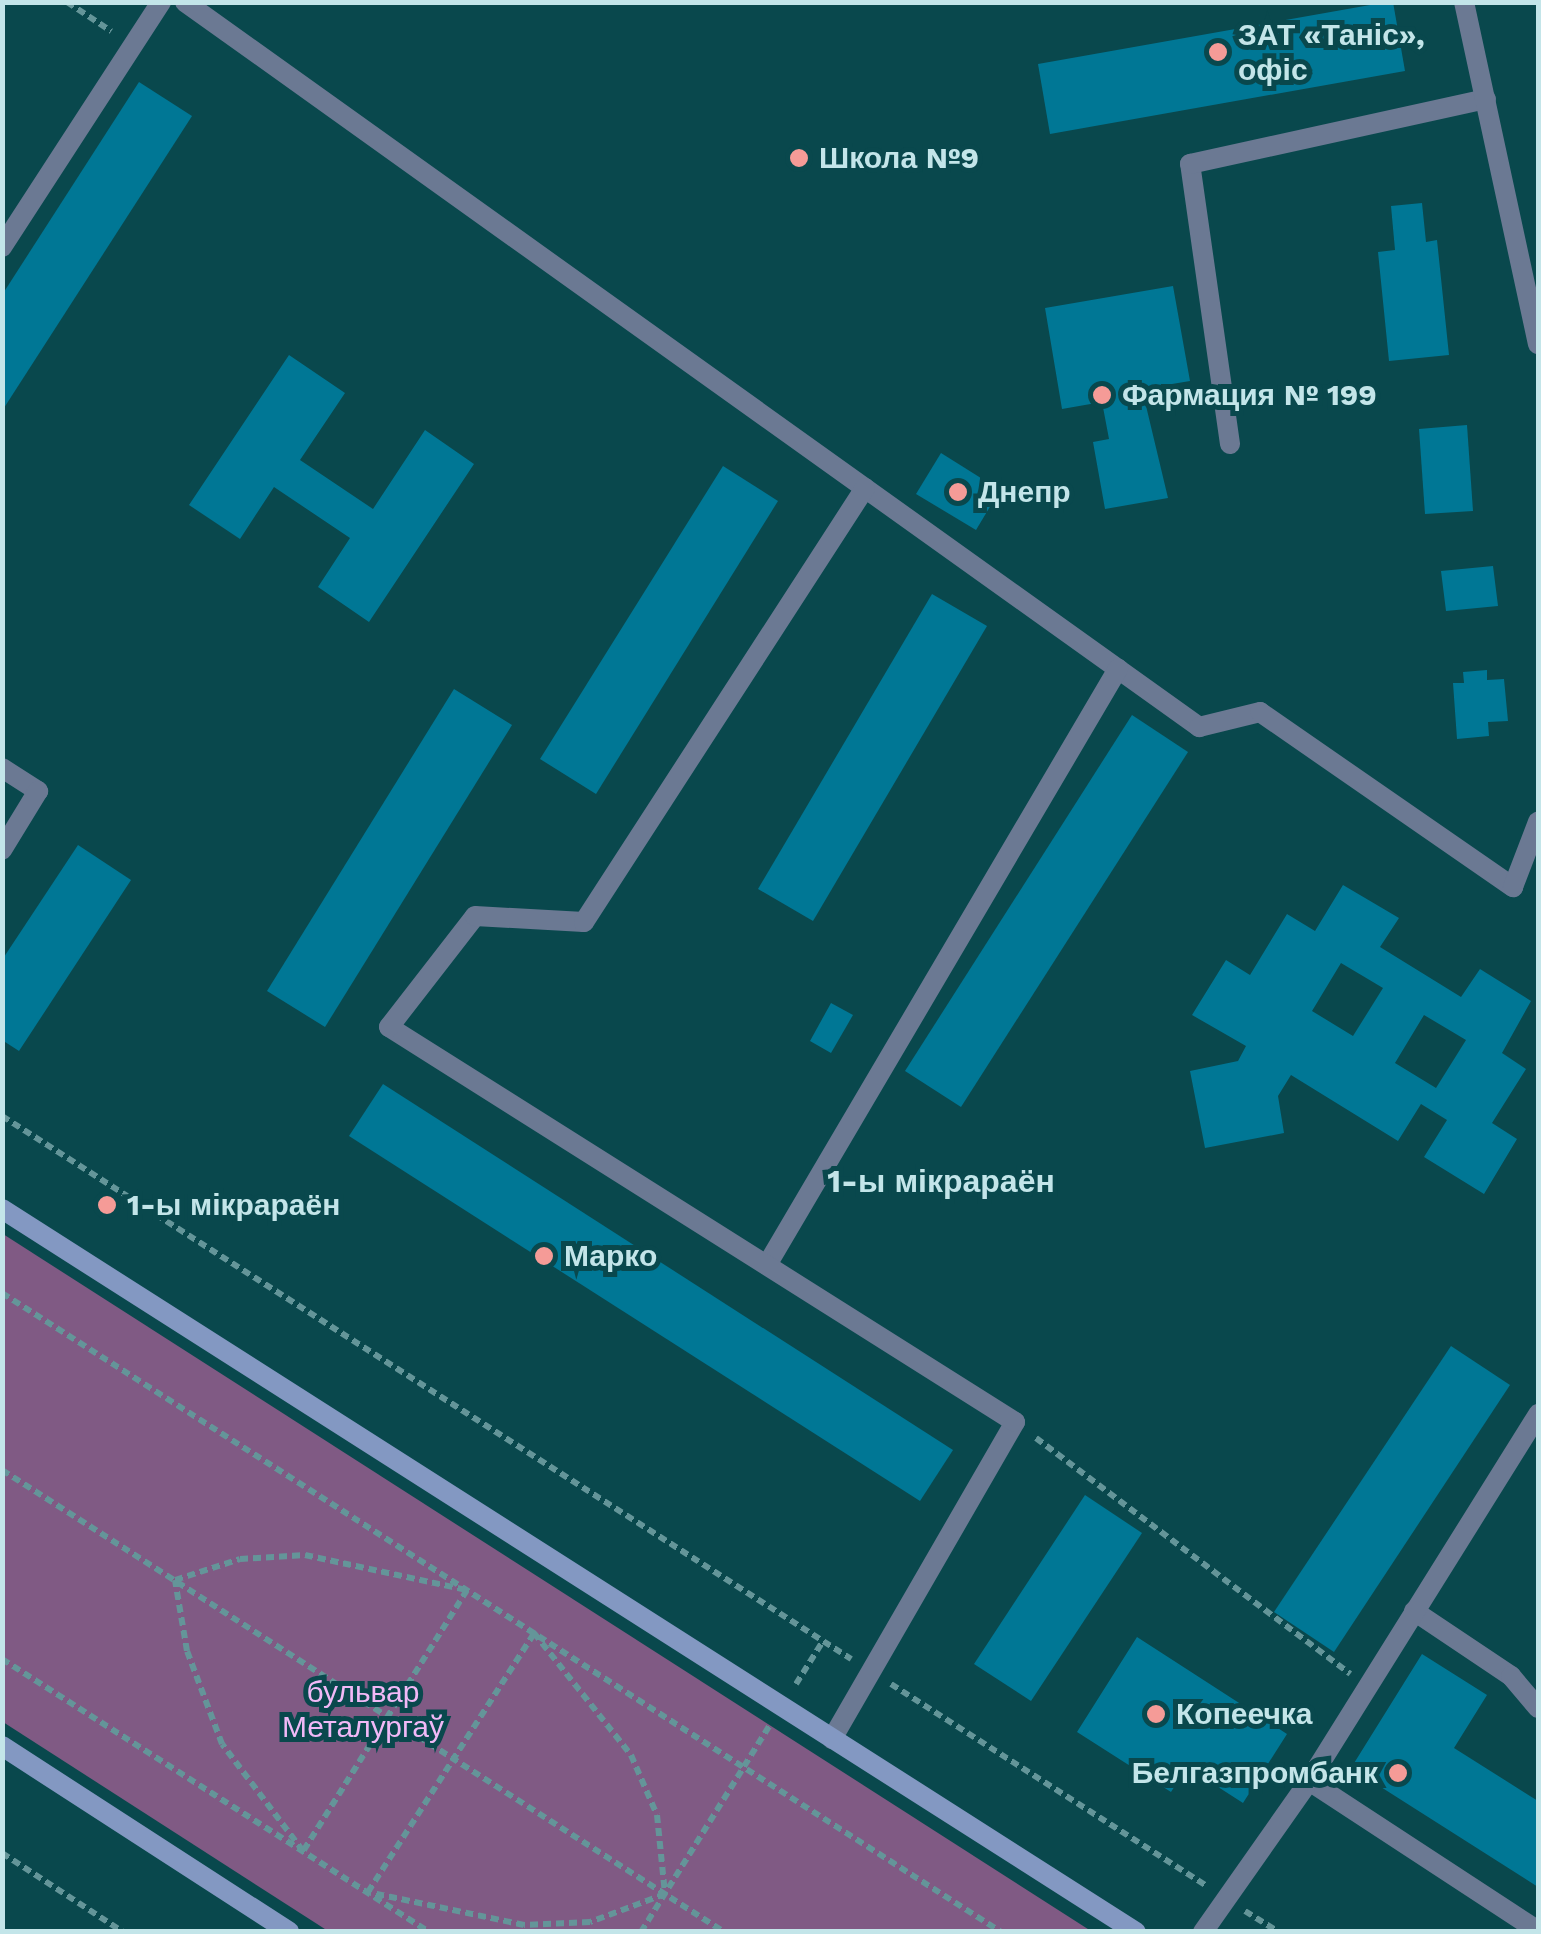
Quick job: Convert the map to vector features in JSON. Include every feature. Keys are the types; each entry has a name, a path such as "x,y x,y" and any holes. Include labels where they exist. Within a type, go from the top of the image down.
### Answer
{"main road":[{"path":"2,1209 1136,1932"},
{"path":"2,1746 288,1932"}],"street":[{"path":"2,247 161,2"},
{"path":"185,2 1199,727 1260,712 1513,887 1538,822"},
{"path":"1464,2 1538,344"},
{"path":"1230,444 1190,164 1486,99"},
{"path":"832,1739 1015,1422 390,1027 474,916 584,922 866,488"},
{"path":"767,1265 1118,668"},
{"path":"2,768 38,792 2,850"},
{"path":"1203,1932 1309,1781 1538,1414"},
{"path":"1414,1611 1511,1676 1538,1708"},
{"path":"1309,1781 1538,1931"}],"path":[{"path":"66,2 134,45"},
{"path":"2,1116 1278,1932"},
{"path":"2,1293 1001,1932"},
{"path":"1015,1422 1367,1686"},
{"path":"2,1470 724,1932"},
{"path":"175,1580 240,1559 305,1555 467,1590"},
{"path":"175,1580 192,1667 222,1744 303,1851"},
{"path":"303,1851 467,1590"},
{"path":"368,1892 534,1632"},
{"path":"534,1632 612,1724 638,1769 663,1840 665,1894"},
{"path":"641,1932 823,1641"},
{"path":"2,1659 429,1932"},
{"path":"2,1853 124,1932"},
{"path":"368,1892 524,1926 590,1922 665,1894"}],"green space":[{"name":"бульвар Металургаў","path":"2,1234 1091,1931 328,1931 3,1722"}],"building":[{"path":"1393,2 1405,71 1050,134 1038,64"},
{"path":"139,82 192,116 2,411 2,295"},
{"path":"1422,203 1426,242 1437,240 1449,355 1389,361 1378,252 1395,250 1391,206"},
{"name":"Фармация № 199","path":"1173,286 1190,381 1142,389 1168,498 1105,509 1093,442 1109,439 1102,402 1062,409 1045,308"},
{"path":"289,355 345,393 300,460 373,509 425,430 474,464 369,622 318,587 350,538 274,487 240,539 189,505"},
{"path":"1467,425 1473,511 1425,514 1419,429"},
{"name":"Днепр","path":"941,453 1000,490 976,530 916,494"},
{"path":"723,466 778,501 596,794 540,759"},
{"path":"1493,566 1498,606 1446,611 1441,571"},
{"path":"932,594 987,626 813,921 758,889"},
{"path":"1487,670 1487,680 1504,679 1508,721 1488,722 1489,736 1457,739 1453,683 1464,683 1463,672"},
{"path":"454,689 512,725 325,1027 267,991"},
{"path":"1132,715 1188,752 961,1107 905,1071"},
{"path":"78,845 131,880 19,1051 2,1040 2,960"},
{"path":"1343,885 1399,918 1380,947 1461,997 1480,969 1531,1001 1502,1053 1526,1069 1492,1123 1517,1139 1484,1194 1424,1157 1447,1120 1421,1104 1398,1141 1291,1075 1278,1096 1284,1133 1205,1148 1190,1071 1238,1061 1246,1046 1192,1015 1226,960 1250,975 1287,914 1315,931","holes":["1341,963 1383,988 1353,1036 1312,1011","1424,1015 1466,1040 1436,1088 1395,1063"]},
{"path":"831,1003 853,1015 831,1053 810,1041"},
{"path":"383,1084 953,1450 920,1501 349,1136"},
{"path":"1451,1346 1510,1385 1334,1652 1274,1612"},
{"path":"1085,1495 1142,1533 1031,1701 974,1664"},
{"path":"1137,1637 1287,1734 1243,1803 1187,1767 1171,1792 1077,1732"},
{"path":"1422,1654 1487,1695 1454,1748 1538,1801 1538,1887 1351,1768"}],"place":[{"name":"ЗАТ «Таніс», офіс","path":"1218,52"},
{"name":"Школа №9","path":"799,158"},
{"name":"Фармация № 199","path":"1102,395"},
{"name":"Днепр","path":"958,492"},
{"name":"1-ы мікрараён","path":"107,1205"},
{"name":"Марко","path":"544,1256"},
{"name":"Копеечка","path":"1156,1714"},
{"name":"Белгазпромбанк","path":"1398,1773"}],"district":[{"name":"1-ы мікрараён","path":"941,1181"}]}
